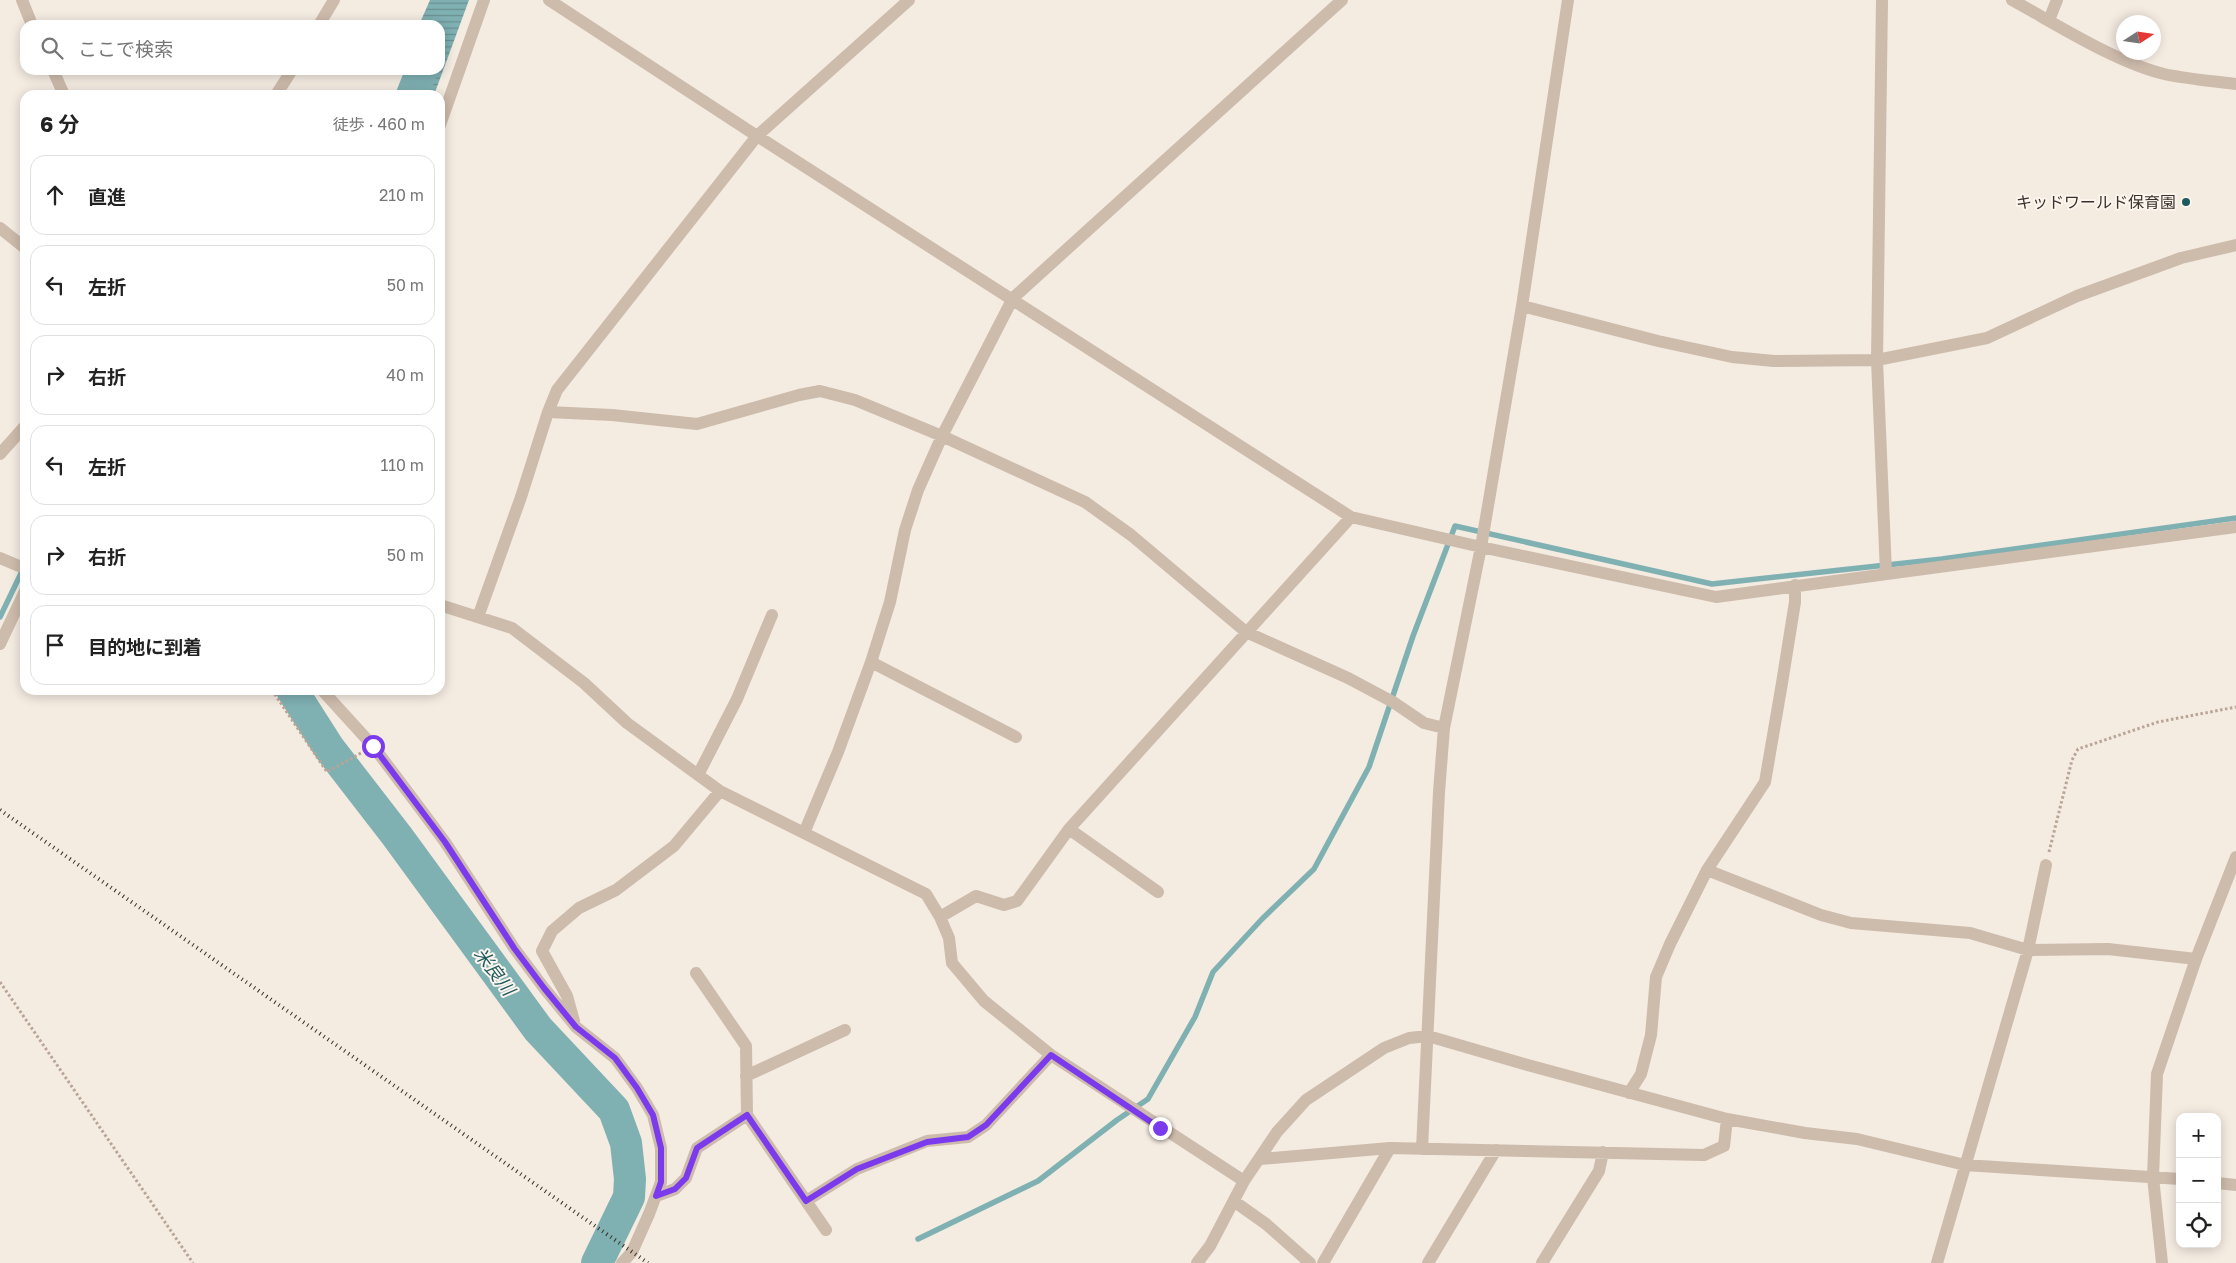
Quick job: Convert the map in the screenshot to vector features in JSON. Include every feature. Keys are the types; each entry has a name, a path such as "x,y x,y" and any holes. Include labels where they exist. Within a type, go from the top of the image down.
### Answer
{"street":[{"path":"22,0 30,20"},
{"path":"322,20 334,0"},
{"path":"445,111 484,0"},
{"path":"549,0 757,136 1013,298 1351,517 1716,597 2236,527"},
{"path":"478,617 557,390 757,136 909,0"},
{"path":"804,833 838,752 871,662 890,602 905,530 918,490 942,436 1013,298 1342,0"},
{"path":"1422,1149 1438,792 1444,728 1481,547 1522,306 1568,0"},
{"path":"1882,0 1877,360 1886,573"},
{"path":"2012,0 2112,54 2143,67 2163,74 2236,84"},
{"path":"2049,20 2057,0"},
{"path":"55,75 62,90"},
{"path":"279,90 289,75"},
{"path":"0,228 20,244"},
{"path":"1522,306 1680,347 1732,356 1774,361 1877,360 1987,338 2094,290 2181,258 2236,245"},
{"path":"548,412 612,415 697,424 820,391 855,400 942,436 1085,502 1132,535 1246,632 1348,678 1393,702 1424,723 1444,728"},
{"path":"0,454 20,432"},
{"path":"940,917 976,896 1004,905 1017,901 1069,829 1351,517"},
{"path":"0,558 19,566"},
{"path":"1629,1093 1641,1074 1650,1035 1656,977 1681,920 1707,870 1765,782 1795,602 1795,585"},
{"path":"0,644 20,602"},
{"path":"445,607 512,628 584,683 627,723 720,791 926,894 940,917 949,938 952,962 984,1001 1051,1055 1160,1128 1244,1181"},
{"path":"698,775 737,699 772,615"},
{"path":"871,662 1016,737"},
{"path":"327,695 373,746 445,842 514,948 576,1027 615,1058 637,1088 653,1115 661,1148 661,1182 632,1252 622,1263"},
{"path":"576,1027 566,996 542,951 552,931 579,908 616,890 674,846 720,791"},
{"path":"1069,829 1158,892"},
{"path":"2162,1263 2153,1177 2156,1074 2196,959 2236,857"},
{"path":"1937,1263 2028,950 2046,865"},
{"path":"1707,870 1821,915 1851,923 1970,934 2028,950 2108,949 2196,959"},
{"path":"696,973 746,1046 747,1115 826,1230"},
{"path":"746,1076 845,1030"},
{"path":"1197,1263 1210,1246 1235,1202 1244,1181 1276,1132 1306,1100 1384,1048 1409,1038 1428,1036 1727,1119 1805,1133 1856,1139 1964,1165 2176,1179"},
{"path":"806,1201 857,1169 927,1142 968,1137 986,1125 1051,1055"},
{"path":"656,1196 675,1189 686,1178 697,1148 747,1115"},
{"path":"1260,1159 1390,1148 1704,1155 1724,1146 1727,1119"},
{"path":"1323,1263 1390,1148"},
{"path":"1428,1263 1496,1150"},
{"path":"1542,1263 1599,1171 1603,1152"},
{"path":"2221,1183 2236,1185"},
{"path":"1235,1202 1266,1224 1310,1263"}],"path":[{"path":"275,695 328,772 373,746"},
{"path":"2046,865 2072,760 2078,749 2158,722 2236,707"},
{"path":"0,982 193,1263"}],"water":[{"path":"430,0 469,0 445,65 445,20 421,20"},
{"path":"413,75 441,75 436,90 416,90"}],"waterway":[{"name":"米良川","path":"414,90 420,75"},
{"path":"918,1239 1038,1181 1117,1120 1148,1099 1195,1017 1213,972 1262,919 1314,869 1369,767 1413,636 1455,526 1712,584 1942,559 2236,518"},
{"path":"0,617 20,575"},
{"name":"米良川","path":"295,695 329,748 397,836 538,1029 614,1110 626,1143 630,1179 629,1197 597,1263"}],"railway":[{"path":"0,810 648,1263"}],"place":[{"name":"キッドワールド保育園","path":"2186,202"}],"route":[{"path":"373,746 445,842 514,948 544,988 576,1027 615,1058 637,1088 653,1115 661,1148 661,1182 656,1196 675,1189 686,1178 697,1148 747,1115 806,1201 857,1169 927,1142 968,1137 986,1125 1051,1055 1160,1128"}]}
